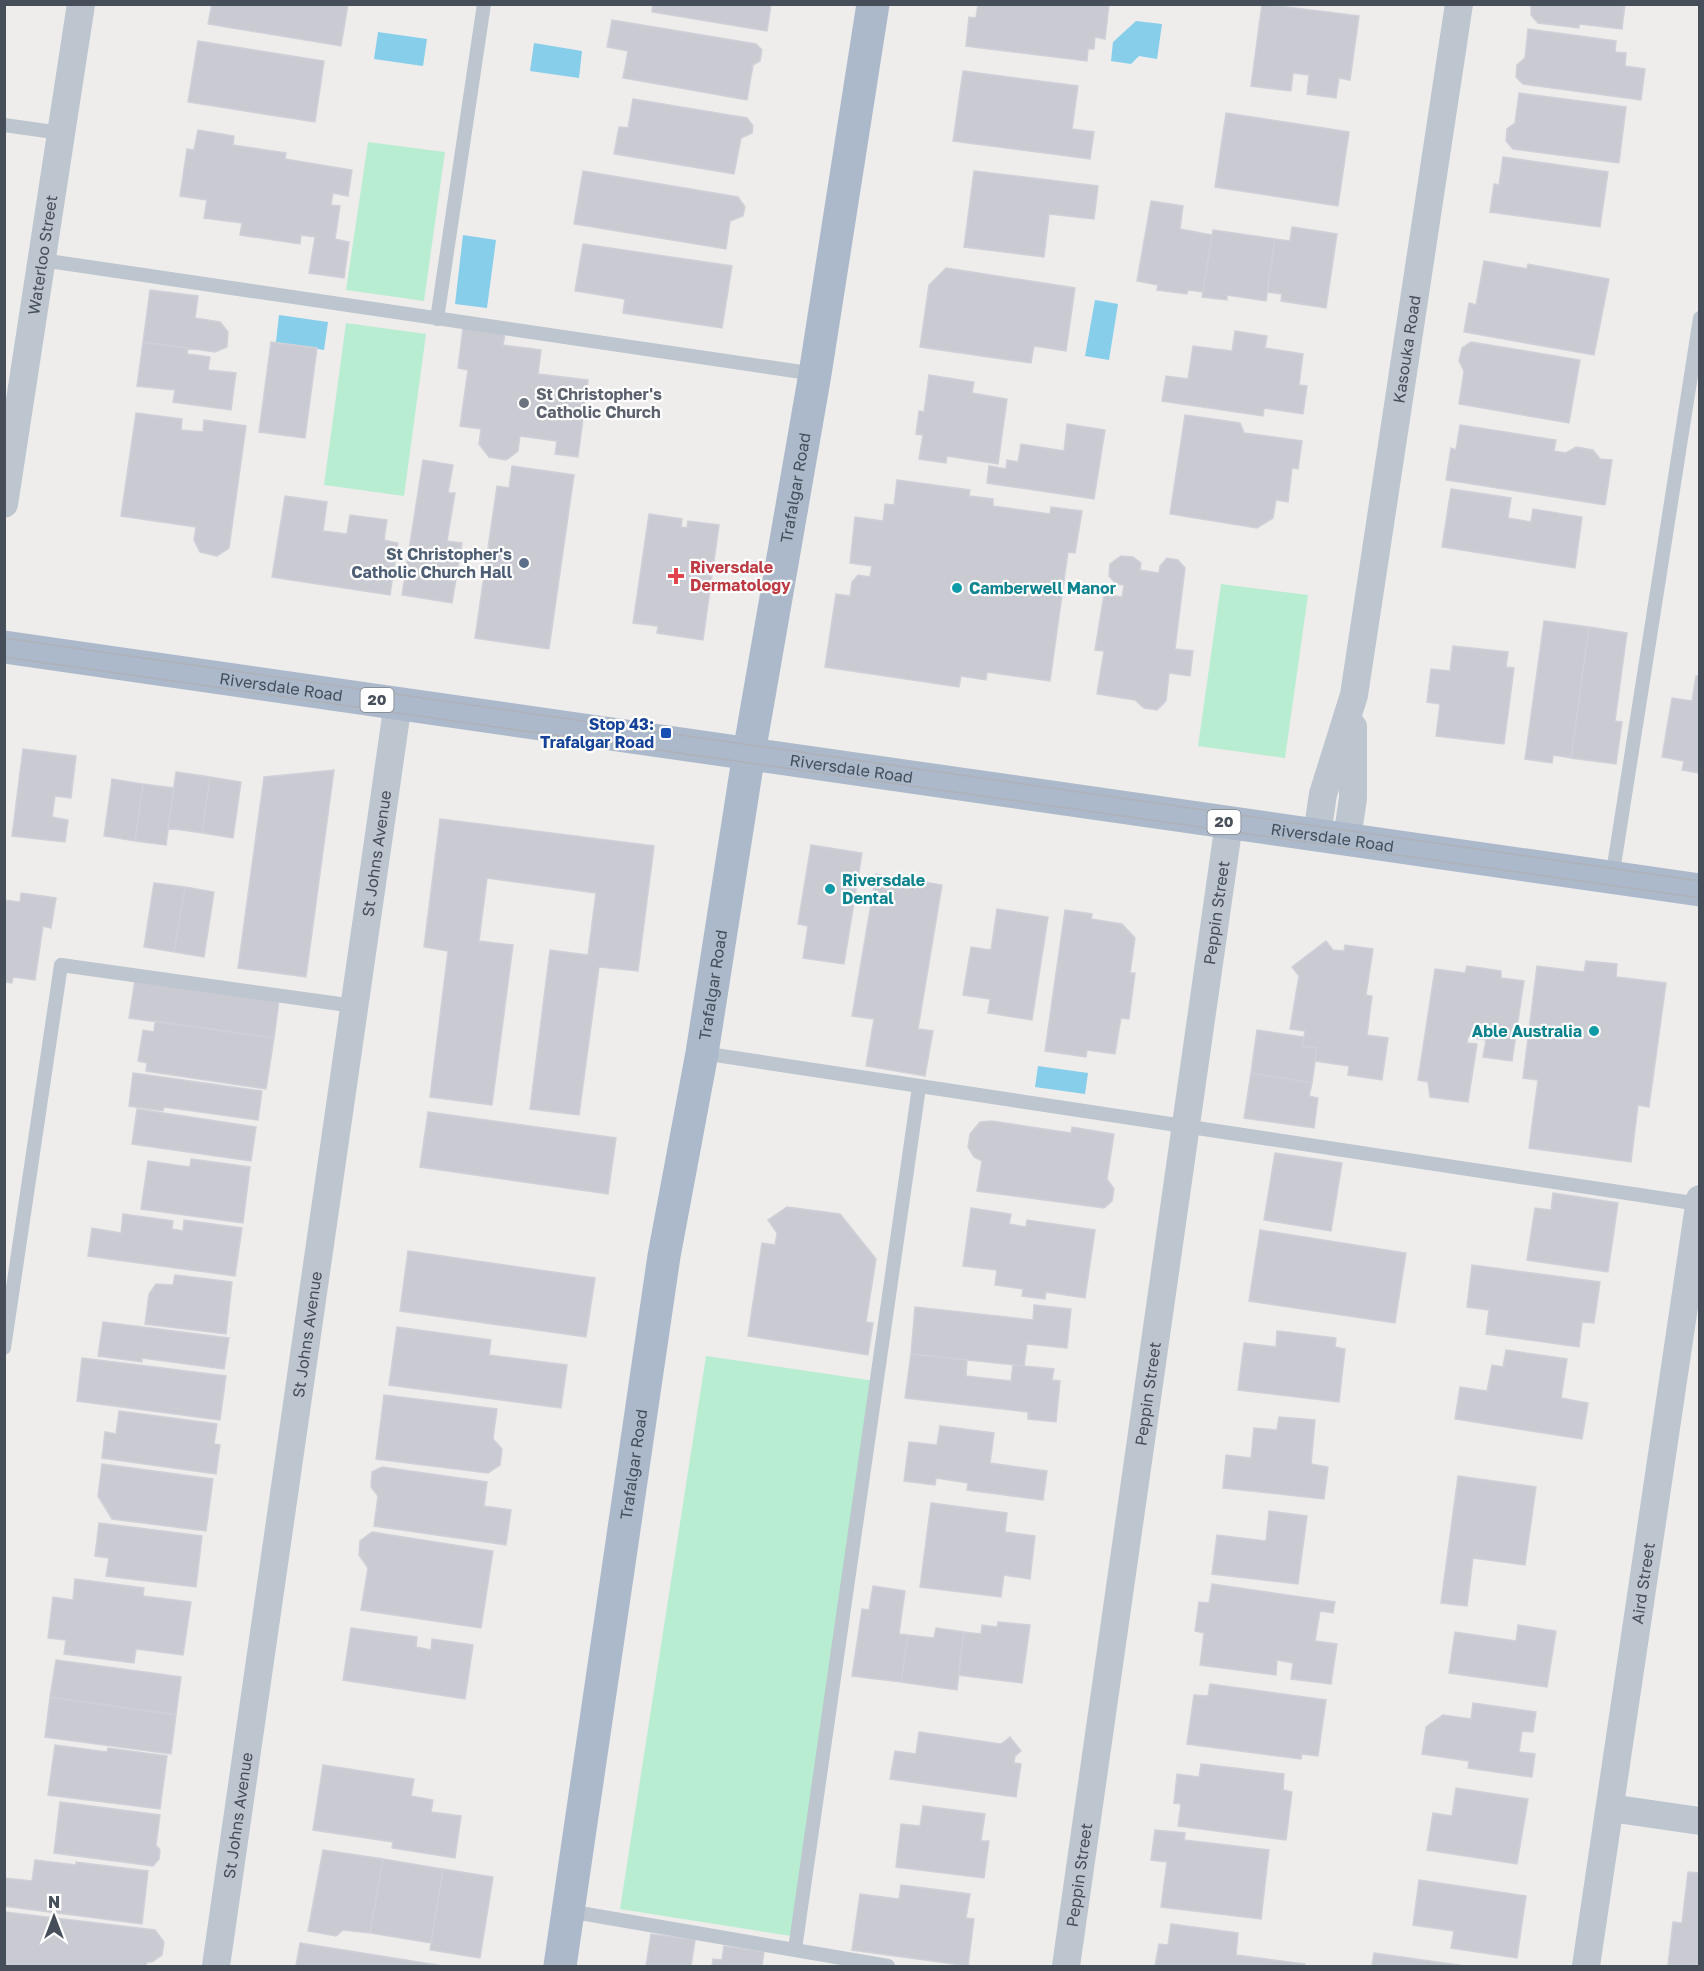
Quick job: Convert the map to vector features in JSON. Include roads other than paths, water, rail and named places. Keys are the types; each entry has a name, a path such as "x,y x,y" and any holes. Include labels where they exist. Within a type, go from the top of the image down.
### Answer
{"main road":[{"name":"Trafalgar Road","path":"560,1966 659,1291 702,1053 748,753 815,374 873,4"},
{"name":"Riversdale Road","path":"4,648 1700,890"}],"street":[{"name":"Waterloo Street","path":"4,504 81,4"},
{"name":"Kasouka Road","path":"1332,837 1323,794 1354,695 1459,4"},
{"name":"St Johns Avenue","path":"216,1966 398,703"},
{"name":"Peppin Street","path":"1066,1966 1229,823"},
{"name":"Aird Street","path":"1586,1966 1700,1199"},
{"path":"1610,1808 1700,1821"}],"lane":[{"path":"437,319 484,4"},
{"path":"4,125 61,133"},
{"path":"42,260 815,374"},
{"path":"1612,878 1700,318"},
{"path":"4,1348 61,966 354,1006"},
{"path":"702,1053 919,1088 1699,1204"},
{"path":"795,1949 919,1088"},
{"path":"568,1911 888,1966"}],"water":[{"path":"1136,21 1162,24 1157,59 1139,56 1131,64 1111,61 1113,42"},
{"path":"378,32 427,39 423,66 374,59"},
{"path":"534,43 582,51 579,78 530,71"},
{"path":"463,235 496,240 487,308 455,304"},
{"path":"1095,300 1118,304 1109,360 1085,356"},
{"path":"279,315 328,322 324,350 276,342"},
{"path":"1038,1066 1088,1073 1085,1094 1035,1087"}],"tram line":[{"path":"4,638 1700,881"},
{"path":"4,657 1700,898"}],"place":[{"name":"St Christopher's Catholic Church","path":"524,403"},
{"name":"St Christopher's Catholic Church Hall","path":"524,563"},
{"name":"Riversdale Dermatology","path":"676,576"},
{"name":"Camberwell Manor","path":"957,588"},
{"name":"Stop 43: Trafalgar Road","path":"666,733"},
{"name":"Riversdale Dental","path":"830,889"},
{"name":"Able Australia","path":"1594,1031"}]}
